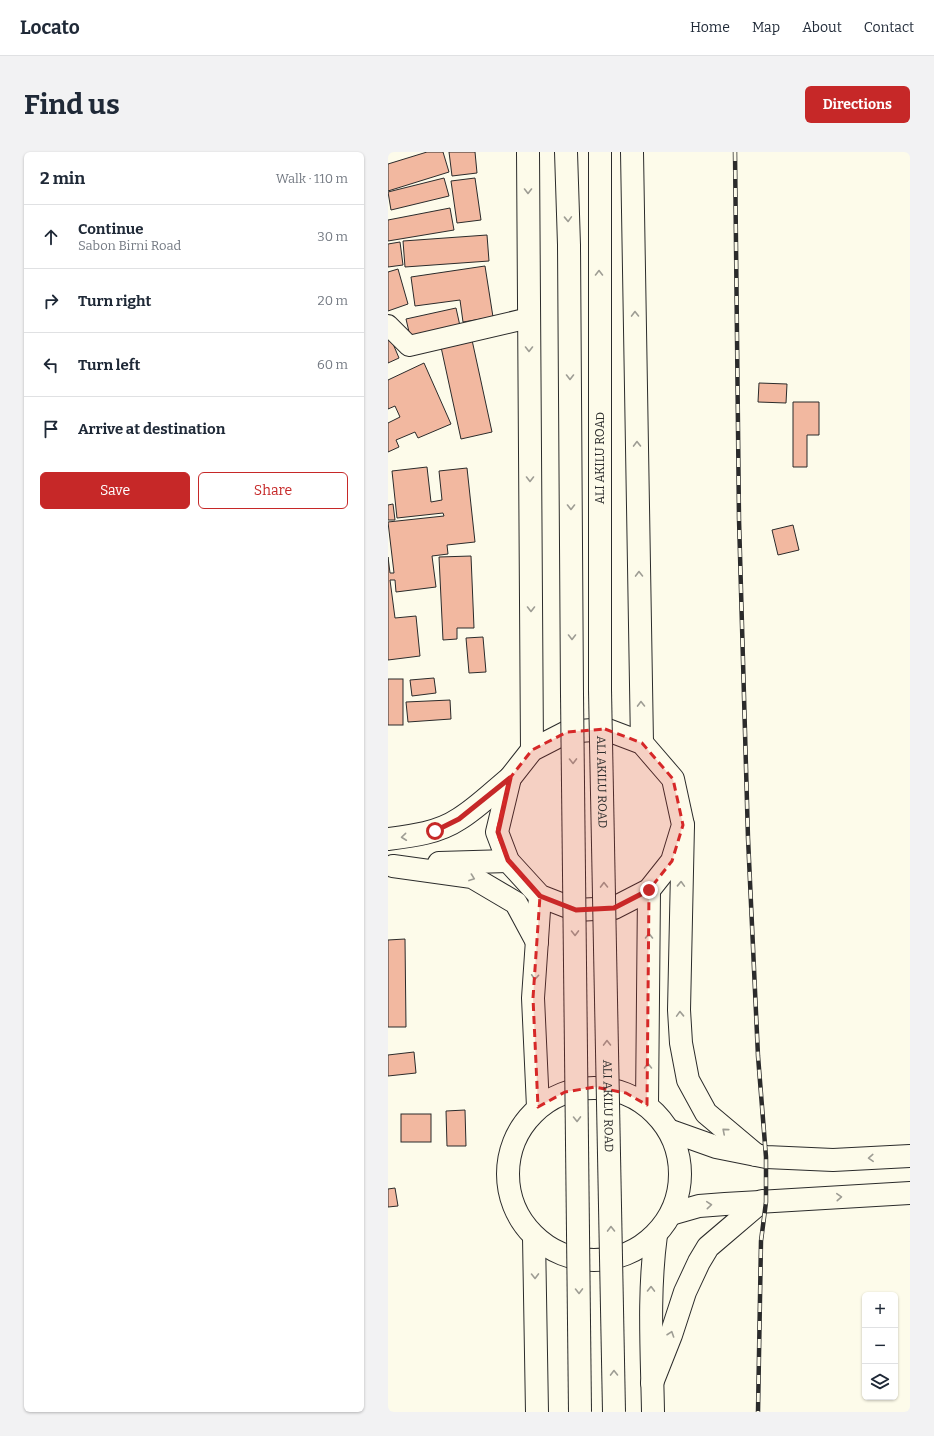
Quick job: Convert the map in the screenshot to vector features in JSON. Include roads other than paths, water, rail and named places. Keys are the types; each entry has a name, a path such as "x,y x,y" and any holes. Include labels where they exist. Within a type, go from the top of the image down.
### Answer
{"main road":[{"path":"528,152 532,750"},
{"path":"566,152 569,253 580,1412"},
{"name":"ALI AKILU ROAD","path":"600,152 600,690 614,1412"},
{"path":"632,152 642,743"},
{"path":"388,839 435,831 459,819 510,778 532,750 567,732 606,729 642,743 673,779 683,825 679,1010 681,1043 688,1080 706,1113 756,1156"},
{"path":"510,778 498,832 508,860 540,896 576,910 614,908 649,890 672,861 683,825"},
{"path":"390,866 508,860"},
{"path":"390,866 472,877 516,903 537,942"},
{"path":"647,1105 649,890"},
{"path":"538,1108 534,998 540,896"},
{"path":"595,1087 626,1093 647,1105 671,1131 680,1158 681,1184 671,1214 656,1235 628,1254 595,1261 562,1255 534,1237 513,1207 507,1171 516,1136 538,1108 565,1092 595,1087"},
{"path":"671,1131 716,1147 756,1156 833,1160 910,1156"},
{"path":"671,1214 699,1206 910,1193"},
{"path":"652,1383 671,1335 684,1292 698,1262 708,1248 762,1201"},
{"path":"653,1412 650,1316 652,1265 656,1235"},
{"path":"534,1237 537,1412"}],"street":[{"path":"388,325 409,346 529,318"}],"railway":[{"path":"735,152 739,519 748,838 758,1056 766,1157 766,1202 761,1241 758,1412"}]}
